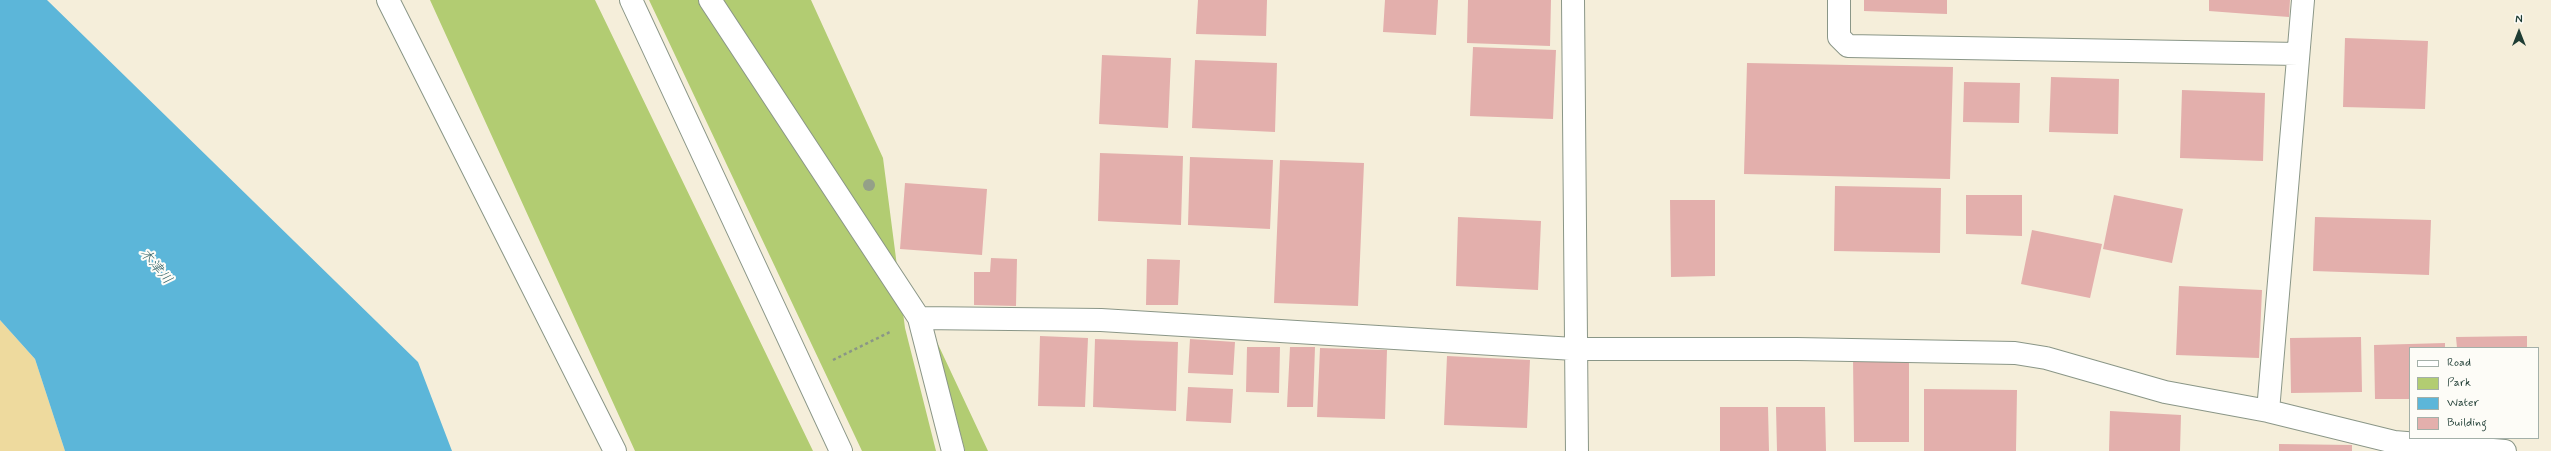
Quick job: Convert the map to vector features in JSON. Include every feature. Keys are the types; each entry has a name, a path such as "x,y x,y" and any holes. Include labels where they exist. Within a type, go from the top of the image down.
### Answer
{"street":[{"path":"388,0 615,451"},
{"path":"632,0 841,451"},
{"path":"710,0 919,318 953,451"},
{"path":"1573,0 1574,349 1577,451"},
{"path":"1840,0 1839,37 1848,46 2298,54"},
{"path":"2268,411 2303,0"},
{"path":"919,318 1101,320 1574,349 1797,349 2015,353 2046,358 2165,392 2268,411 2394,442 2505,451"}],"path":[{"path":"804,374 919,318"}],"green space":[{"path":"430,0 595,0 813,451 635,451"},
{"path":"649,0 811,0 883,158 905,328 936,451 862,451"},
{"path":"936,340 988,451 965,451"}],"sand":[{"path":"0,320 35,359 65,451 0,451"}],"water":[{"name":"木津川","path":"0,0 47,0 418,362 452,451 65,451 35,359 0,320"}],"building":[{"path":"1198,0 1267,0 1266,36 1196,34"},
{"path":"1385,0 1438,0 1436,35 1383,32"},
{"path":"1468,0 1551,0 1550,46 1467,43"},
{"path":"1864,0 1947,0 1947,14 1864,11"},
{"path":"2209,0 2290,0 2289,17 2209,11"},
{"path":"2345,38 2428,41 2425,109 2343,107"},
{"path":"1473,47 1556,50 1553,119 1470,116"},
{"path":"1102,55 1171,58 1168,128 1099,124"},
{"path":"1195,60 1277,63 1275,132 1192,128"},
{"path":"1747,63 1953,67 1950,179 1744,174"},
{"path":"2051,77 2119,79 2118,134 2049,132"},
{"path":"1964,82 2020,83 2019,123 1963,122"},
{"path":"2182,90 2265,93 2263,161 2180,158"},
{"path":"1100,153 1183,156 1181,225 1098,221"},
{"path":"1190,157 1273,160 1270,229 1188,225"},
{"path":"1280,160 1364,163 1358,306 1274,303"},
{"path":"905,183 987,189 982,255 900,249"},
{"path":"1835,186 1941,188 1940,253 1834,251"},
{"path":"1966,195 2022,195 2022,236 1966,234"},
{"path":"2114,195 2183,209 2172,263 2103,249"},
{"path":"1670,200 1715,200 1715,276 1671,277"},
{"path":"1458,217 1541,221 1538,290 1456,286"},
{"path":"2315,217 2431,220 2429,275 2313,271"},
{"path":"2032,230 2102,244 2090,298 2021,284"},
{"path":"991,258 1017,259 1016,306 974,305 974,272 990,272"},
{"path":"1147,259 1180,260 1178,305 1146,305"},
{"path":"2179,286 2262,290 2259,358 2176,355"},
{"path":"1040,336 1088,338 1085,407 1038,406"},
{"path":"2527,336 2527,347 2457,347 2456,337"},
{"path":"2361,337 2362,392 2291,393 2290,338"},
{"path":"1095,339 1178,342 1176,411 1093,407"},
{"path":"1190,339 1235,342 1233,375 1188,373"},
{"path":"2445,343 2445,347 2409,347 2409,399 2375,399 2374,345"},
{"path":"1247,347 1280,347 1279,393 1246,392"},
{"path":"1290,347 1315,347 1313,407 1287,407"},
{"path":"1320,348 1387,350 1385,419 1317,417"},
{"path":"1447,356 1530,360 1527,428 1444,425"},
{"path":"1853,358 1909,358 1909,442 1854,442"},
{"path":"1188,387 1233,389 1231,423 1186,421"},
{"path":"1924,389 2017,390 2016,451 1924,451"},
{"path":"1720,407 1768,407 1769,451 1720,451"},
{"path":"1776,407 1825,407 1826,451 1777,451"},
{"path":"2110,411 2181,415 2180,451 2109,451"},
{"path":"2279,444 2352,445 2352,451 2279,451"}]}
